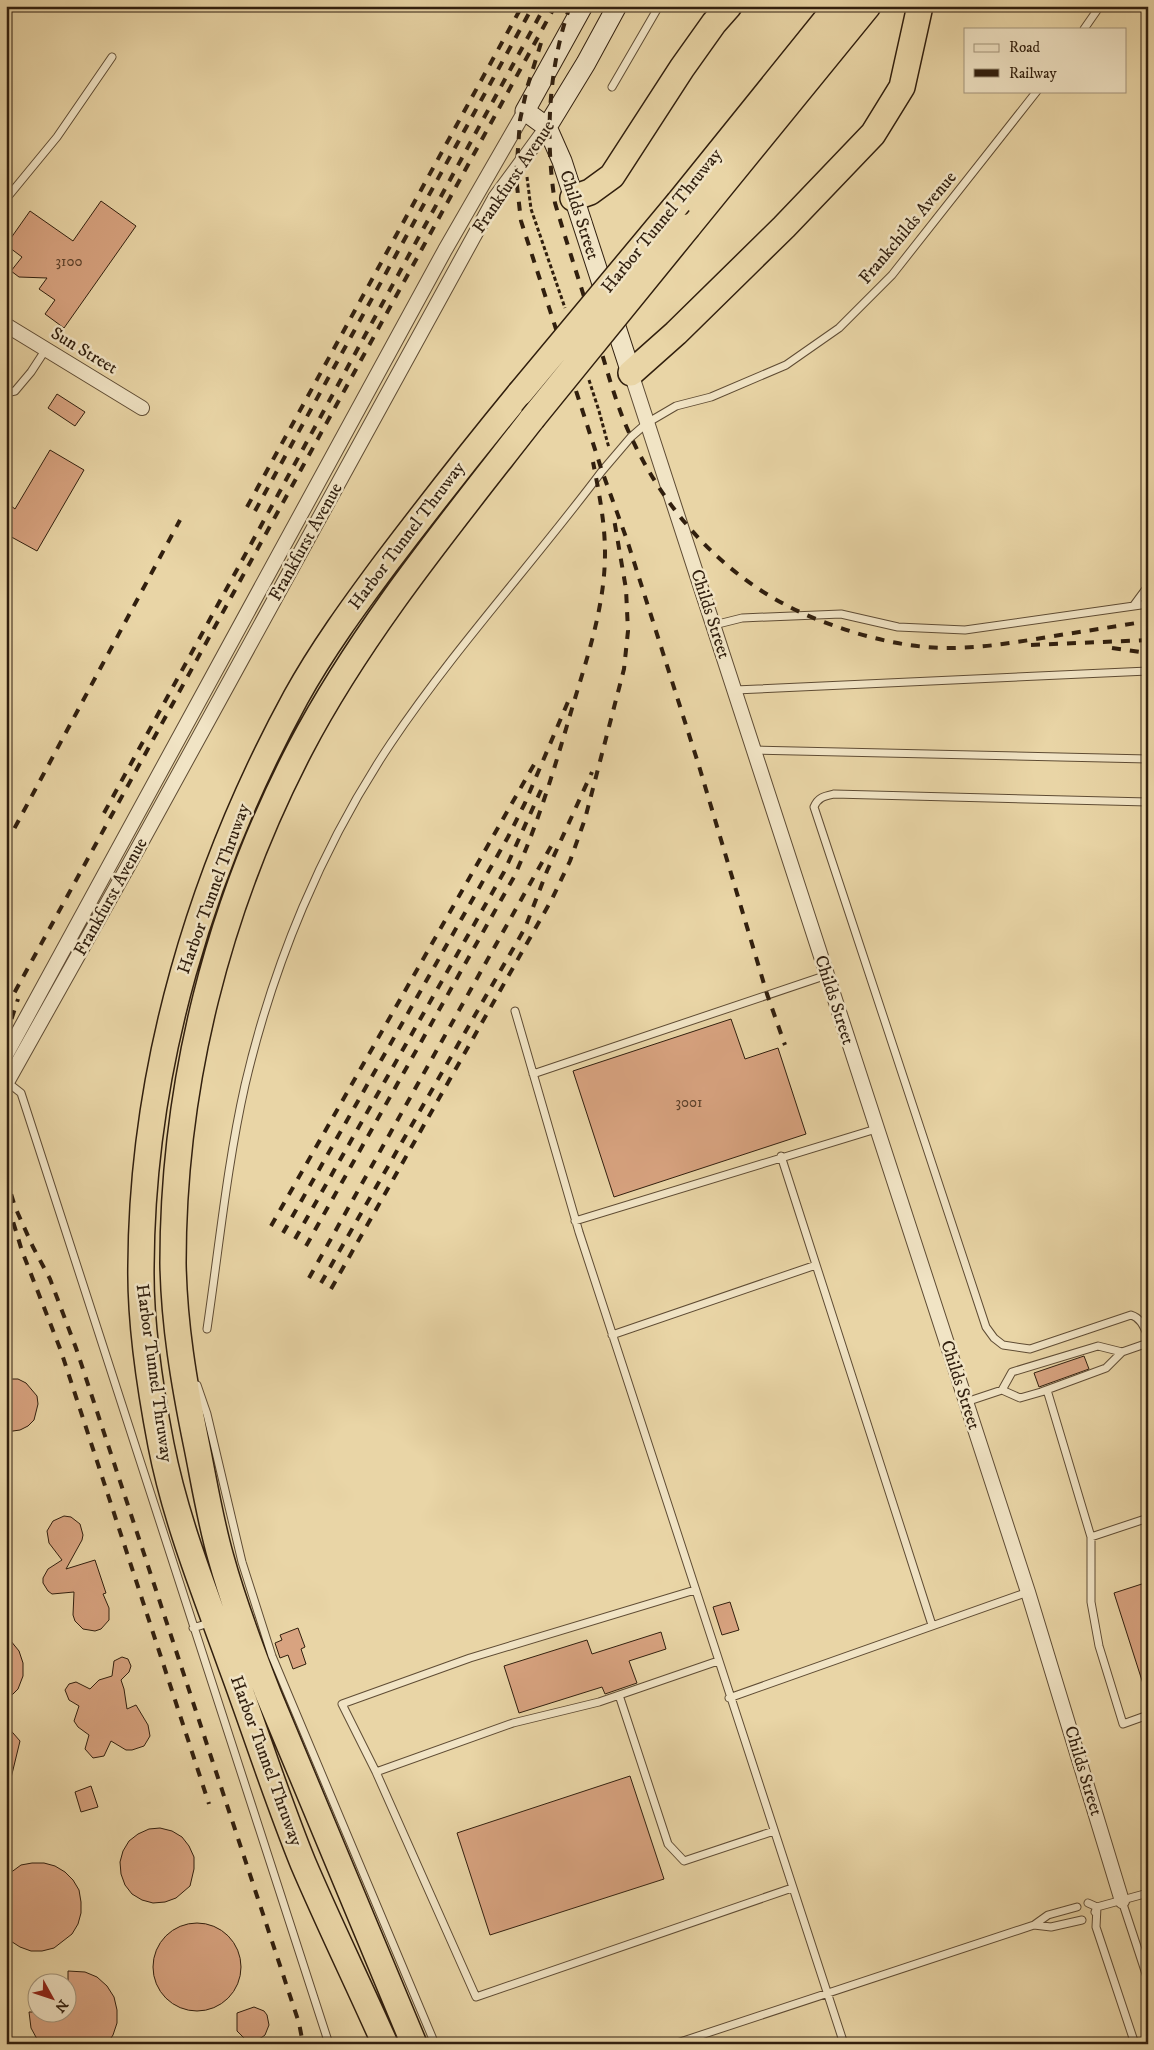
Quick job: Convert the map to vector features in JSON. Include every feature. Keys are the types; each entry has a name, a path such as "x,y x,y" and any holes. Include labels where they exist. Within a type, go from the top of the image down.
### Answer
{"highway":[{"path":"573,198 590,192 612,176 682,68 714,23 729,6"},
{"name":"Harbor Tunnel Thruway","path":"414,2044 269,1696 226,1618 180,1520 168,1475 148,1360 141,1267 147,1167 158,1074 177,989 206,898 237,820 296,698 348,615 447,482 679,202 837,6"},
{"name":"Harbor Tunnel Thruway","path":"385,2044 302,1860 226,1618 220,1557 184,1383 173,1266 176,1184 198,1024 214,963 234,899 263,829 301,748 352,662 405,585 532,419 868,6"},
{"path":"630,373 676,333 784,227 873,134 902,86 920,6"}],"main road":[{"name":"Frankfurst Avenue","path":"525,110 583,6"},
{"name":"Frankfurst Avenue","path":"547,127 586,63 616,6"},
{"name":"Childs Street","path":"525,110 547,127 562,162 630,373"}],"street":[{"name":"Frankfurst Avenue","path":"6,1054 445,250 525,110"},
{"name":"Frankfurst Avenue","path":"7,1083 495,198 547,127"},
{"name":"Sun Street","path":"6,325 142,408"},
{"name":"Childs Street","path":"630,373 714,625 752,750 1028,1592 1122,1901"}],"lane":[{"path":"612,87 659,6"},
{"path":"1085,28 1100,6"},
{"path":"6,199 57,137 112,57"},
{"name":"Frankchilds Avenue","path":"207,1330 230,1165 245,1086 281,962 303,907 327,856 390,744 425,695 631,437 647,423 676,406 711,397 786,365 839,328 892,276 1036,92"},
{"path":"6,393 15,391 31,372 46,349"},
{"path":"1134,605 1148,586"},
{"path":"714,625 742,618 841,614 898,627 964,630 1148,604"},
{"path":"735,690 1148,671"},
{"path":"752,750 1148,759"},
{"path":"1148,802 834,794 824,796 816,801 814,807 986,1327 994,1338 1003,1345 1030,1349 1131,1315 1137,1317 1142,1323 1148,1336"},
{"path":"533,1074 826,975"},
{"path":"515,1011 575,1221 729,1698 844,2044"},
{"path":"7,1083 21,1093 226,1618 329,2044"},
{"path":"575,1221 781,1156 876,1129"},
{"path":"781,1156 932,1625"},
{"path":"612,1334 816,1265"},
{"path":"178,1330 191,1367"},
{"path":"966,1402 1002,1390 1020,1398 1047,1390 1106,1368 1122,1352 1148,1343"},
{"path":"1002,1390 1012,1372 1098,1346 1122,1352"},
{"path":"194,1377 207,1414 240,1553 226,1618"},
{"path":"1047,1390 1091,1537 1091,1602 1099,1646 1123,1724 1148,1715"},
{"path":"1091,1537 1148,1518"},
{"path":"694,1590 470,1658 342,1704 376,1772 476,1997 792,1888"},
{"path":"729,1698 1028,1592"},
{"path":"226,1618 272,1656 434,2044"},
{"path":"376,1772 513,1723 598,1702 718,1661"},
{"path":"619,1695 668,1844 684,1861 774,1831"},
{"path":"1088,1903 1097,1907 1148,1893"},
{"path":"1122,1901 1148,1980"},
{"path":"674,2044 1034,1925 1048,1915 1077,1907"},
{"path":"1093,1916 1097,1907"},
{"path":"1097,1907 1096,1927 1135,2044"},
{"path":"1034,1925 1051,1927 1082,1920"}],"building":[{"path":"101,201 136,226 64,328 45,314 55,300 39,289 47,278 19,277 11,271 22,257 6,245 30,211 73,241"},
{"path":"57,394 85,412 75,426 48,408"},
{"path":"50,450 84,470 37,551 6,534 6,502 15,509"},
{"path":"731,1019 745,1059 778,1048 806,1134 614,1197 573,1071"},
{"path":"1084,1356 1089,1369 1039,1387 1034,1373"},
{"path":"6,1379 18,1379 26,1383 37,1396 38,1404 34,1420 28,1426 20,1430 6,1432"},
{"path":"64,1516 71,1517 80,1524 83,1535 66,1569 95,1560 106,1593 103,1594 109,1608 109,1620 101,1629 95,1631 83,1629 75,1621 73,1615 74,1592 52,1594 43,1583 43,1578 48,1569 62,1560 49,1543 47,1531 53,1521"},
{"path":"1148,1582 1148,1690 1145,1690 1114,1593"},
{"path":"730,1602 739,1630 722,1635 713,1607"},
{"path":"298,1628 305,1647 301,1649 306,1664 293,1669 288,1655 280,1658 275,1643 282,1640 280,1635"},
{"path":"661,1632 666,1649 629,1661 637,1683 605,1694 602,1687 519,1713 504,1666 587,1640 592,1654"},
{"path":"6,1635 19,1651 23,1663 23,1676 18,1689 6,1701"},
{"path":"122,1657 128,1659 131,1666 129,1672 121,1680 127,1709 136,1705 148,1725 150,1736 144,1746 132,1750 126,1750 111,1741 104,1756 93,1758 85,1749 89,1735 78,1727 74,1721 79,1706 69,1700 65,1690 69,1684 76,1682 90,1689 99,1680 112,1676 114,1661"},
{"path":"6,1725 20,1741 11,1778 6,1778"},
{"path":"630,1776 664,1879 490,1935 457,1833"},
{"path":"91,1786 98,1807 81,1812 75,1792"},
{"path":"160,1828 172,1831 182,1837 194,1857 194,1869 190,1886 176,1898 165,1902 153,1903 142,1900 132,1894 125,1885 121,1874 120,1862 123,1851 129,1841 149,1829"},
{"path":"44,1863 55,1866 65,1872 79,1890 81,1902 78,1924 72,1934 54,1948 42,1951 31,1951 20,1947 6,1938 6,1876 21,1865"},
{"path":"197,1923 214,1926 222,1930 234,1942 238,1950 241,1967 238,1984 234,1992 222,2004 214,2008 197,2011 180,2008 172,2004 160,1992 156,1984 153,1967 156,1950 160,1942 172,1930 180,1926"},
{"path":"68,1971 85,1972 97,1977 107,1986 114,1997 117,2023 113,2035 107,2044 40,2044 31,2028 30,2022 78,2022 78,1972"},
{"path":"254,2007 264,2011 269,2025 265,2035 251,2041 245,2039 237,2031 237,2013"}],"railway":[{"path":"247,507 522,6"},
{"path":"255,511 533,6"},
{"path":"104,813 545,6"},
{"path":"6,1008 555,6"},
{"path":"570,6 557,54 550,104 550,154 555,203 612,387 626,426 648,469 666,498 710,550 735,572 763,592 792,608 839,627 901,644 949,648 984,646 1148,621"},
{"path":"541,43 527,88 520,120 516,177 521,221 602,471 627,540 699,766 767,994 785,1045"},
{"path":"306,1246 514,877 539,814 595,630 602,592 605,553 604,530 593,462"},
{"path":"331,1289 552,899 570,861 585,819 624,669 628,631 626,589 614,519"},
{"path":"6,844 180,520"},
{"path":"1031,645 1148,640"},
{"path":"1112,648 1148,653"},
{"path":"283,1233 508,837 525,803 570,697"},
{"path":"271,1226 536,761"},
{"path":"321,1283 525,928 547,871 592,772"},
{"path":"295,1239 504,872 541,790"},
{"path":"309,1278 554,841"},
{"path":"6,1036 18,999"},
{"path":"6,1177 15,1207 50,1279 76,1348 299,2023 303,2044"},
{"path":"8,1205 22,1251 61,1351 209,1804"}]}
